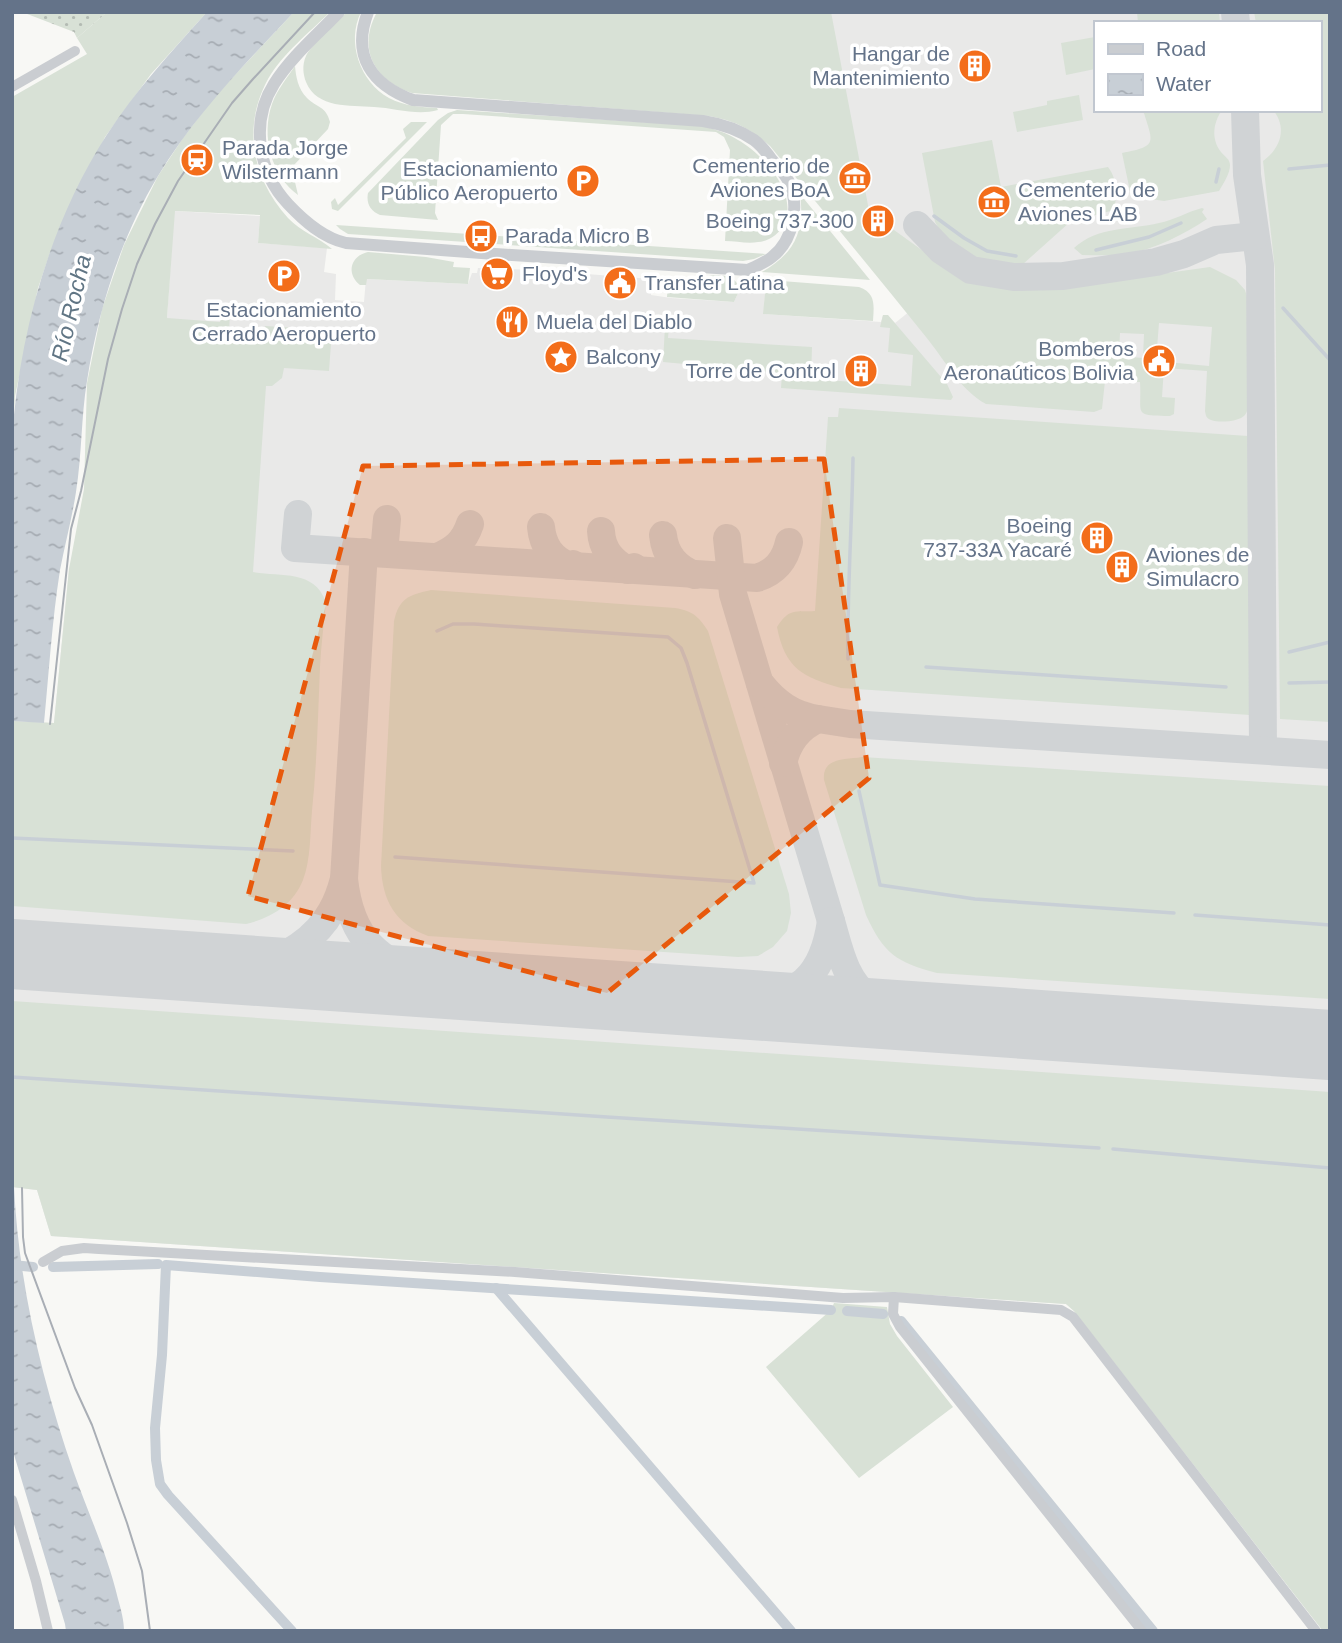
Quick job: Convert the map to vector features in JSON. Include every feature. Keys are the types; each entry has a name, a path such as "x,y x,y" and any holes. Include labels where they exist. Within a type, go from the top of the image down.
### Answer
{"street":[{"path":"339,12 287,66 273,86 264,105 260,138 266,171 284,200 308,223 329,237 346,243 748,270 774,256 782,248 794,213 789,182 762,147 742,133 703,121 413,100 387,88 369,68 362,43 363,25 368,12"},
{"path":"12,87 75,51"},
{"path":"43,1262 62,1251 84,1248 515,1272 843,1297 894,1297 1061,1310 1073,1317 1316,1631"},
{"path":"894,1297 893,1314 900,1327 1142,1631"},
{"path":"12,1500 48,1631"}],"highlighted area":[{"path":"824,459 869,778 607,993 248,896 363,466"}],"shaded area":[{"path":"22,12 107,12 77,38 74,32"},
{"path":"107,12 207,12 151,74 105,137 50,253 38,288 15,396 12,439 12,97 87,54 77,38"},
{"path":"294,12 330,12 289,52 268,79 255,115 255,152 266,186 276,203 298,227 332,249 258,243 260,215 175,211 167,318 220,322 221,309 230,310 229,335 264,337 265,326 332,330 329,371 284,368 282,378 272,386 266,386 253,572 305,579 321,591 326,602 306,872 299,889 287,903 272,914 246,924 12,906 12,721 54,723 69,569 84,489 87,383 102,309 124,245 158,176 215,96"},
{"path":"347,12 361,12 355,36 356,48 358,60 370,82 395,101 438,110 414,112 335,104 311,91 304,73 306,56"},
{"path":"377,12 831,12 872,226 881,232 894,230 958,276 1001,288 1045,290 1210,267 1236,280 1245,290 1250,307 1246,413 1234,420 1209,419 1205,411 1207,371 1164,368 1162,397 1175,398 1174,414 1170,416 1144,414 1140,407 1140,382 1105,381 1102,409 1094,412 986,404 961,383 770,146 748,130 735,123 709,116 412,93 388,80 379,71 369,50 371,26","holes":["1159,323 1212,327 1209,366 1156,361","1120,333 1144,334 1143,358 1119,356"]},
{"path":"769,12 1330,12 1330,1631 1323,1631 1066,1304 51,1236 37,1190 12,1187 12,721 54,723 69,569 167,318 174,211 260,216 258,243 327,248 324,272 336,274 335,300 364,302 366,279 468,284 472,273 477,273 478,268 534,270 652,279 651,295 671,298 734,302 739,291 765,293 764,314 881,322 883,315 886,315 895,323 910,311"},
{"path":"1137,12 1219,12 1220,21 1138,21"},
{"path":"1254,12 1330,12 1330,722 1280,719 1275,270 1263,161 1274,150 1280,138 1280,124 1274,112 1321,112 1321,21 1256,21"},
{"path":"1094,37 1094,69 1066,75 1061,43"},
{"path":"295,66 301,91 324,110 330,122 328,129 292,169 298,195 281,177 268,142 269,116 274,99"},
{"path":"1079,95 1083,120 1017,132 1013,112 1047,105 1047,101"},
{"path":"457,110 702,126 716,130 748,146 776,176 787,200 784,224 780,231 766,240 750,243 725,241 730,150 724,137 716,132 463,114 453,114 441,125 435,213 438,220 380,215 371,209 368,193 438,120"},
{"path":"1144,112 1221,112 1215,126 1215,136 1218,147 1230,165 1219,191 1164,201 1131,196 1122,153 1148,145 1151,136"},
{"path":"411,122 427,122 338,211 332,209 331,202 335,198 338,205 406,138 403,129"},
{"path":"992,140 1001,187 1108,167 1116,188 1114,210 1070,222 1022,265 1003,266 973,256 945,239 935,222 922,153"},
{"path":"800,194 870,280 762,272 783,257 795,240 801,219"},
{"path":"1202,208 1207,219 1179,236 1148,249 1127,254 1082,255 1074,248 1104,232 1165,222"},
{"path":"336,225 766,254 743,261 348,234"},
{"path":"368,252 454,262 453,267 470,268 468,284 367,279 366,285 360,285 353,276 352,266 357,257"},
{"path":"717,275 735,280 742,291 739,291 734,302 667,297 668,282 686,283 687,278"},
{"path":"757,279 859,287 871,296 873,321 763,314 765,293 753,292"},
{"path":"883,315 888,315 947,384 953,397 951,400 781,388 782,373 663,362 665,326 669,327 668,338 812,347 811,379 911,386 913,355 888,352 890,328 880,327"},
{"path":"839,408 1248,436 1250,715 841,688 806,675 785,653 777,627 789,614 815,611 828,417 838,417"},
{"path":"431,590 675,608 698,618 708,631 789,894 791,913 787,931 773,947 758,956 738,957 428,936 399,918 384,890 381,866 394,621 402,602"},
{"path":"862,757 1330,786 1330,999 937,973 901,960 879,939 866,915 824,780 824,773 831,763"},
{"path":"12,1001 1330,1092 1330,1631 1323,1631 1066,1304 51,1236 37,1190 12,1187"},
{"path":"834,1303 887,1307 890,1324 897,1336 953,1407 859,1478 766,1367 831,1310"}],"water":[{"name":"Río Rocha","path":"207,12 294,12 222,91 172,154 145,199 122,249 105,301 87,381 76,492 57,589 44,723 12,721 12,439 22,360 40,282 68,206 106,136 141,88"},
{"path":"12,1187 21,1261 42,1368 74,1473 109,1567 124,1631 66,1631 12,1448"}],"waterway":[{"path":"1289,169 1330,165"},
{"path":"1216,182 1219,169"},
{"path":"934,216 987,251 1016,256"},
{"path":"1096,250 1149,237 1181,223"},
{"path":"1283,308 1330,360"},
{"path":"848,659 853,458"},
{"path":"395,857 754,883 687,663 681,648 668,637 474,624 453,624 437,631"},
{"path":"1289,652 1330,642"},
{"path":"926,667 1226,687"},
{"path":"1289,683 1330,682"},
{"path":"859,791 880,885 975,899 1174,913"},
{"path":"12,838 293,851"},
{"path":"1195,915 1330,925"},
{"path":"12,1077 1099,1148"},
{"path":"1113,1149 1330,1168"},
{"path":"53,1267 158,1264"},
{"path":"12,1265 33,1267"},
{"path":"292,1631 160,1484 155,1428 166,1265 831,1310"},
{"path":"496,1288 791,1631"},
{"path":"847,1311 883,1314"},
{"path":"901,1321 1153,1631"}],"taxiway":[{"path":"1235,12 1236,21"},
{"path":"1245,112 1247,175 1260,265 1263,750"},
{"path":"917,225 941,250 971,270 1014,277 1063,276 1156,262 1184,254 1216,240 1255,236"},
{"path":"298,514 295,548 757,578 778,565 789,542"},
{"path":"384,553 387,519"},
{"path":"437,557 458,545 470,524"},
{"path":"541,527 549,551 563,563 569,566 573,564"},
{"path":"601,531 603,544 613,559 628,570 634,567"},
{"path":"663,535 666,549 673,560 682,569 695,575"},
{"path":"727,538 733,594 831,921"},
{"path":"344,879 364,552"},
{"path":"760,683 785,707 818,719 795,737 783,763"},
{"path":"818,719 850,724 1330,755"},
{"path":"226,969 266,963 299,946 326,920 344,879 353,918 370,945 396,965 431,983"},
{"path":"743,1005 779,996 805,981 822,957 831,921 844,964 861,991 881,1004 916,1017"}],"runway":[{"path":"12,954 1330,1045"}],"tram line":[{"path":"50,724 71,529 108,359 137,264 178,181 232,103 315,12"},
{"path":"22,1188 25,1253 127,1523 142,1571 150,1631"}],"place":[{"name":"Hangar de Mantenimiento","path":"975,66"},
{"name":"Parada Jorge Wilstermann","path":"197,160"},
{"name":"Cementerio de Aviones BoA","path":"855,178"},
{"name":"Estacionamiento Público Aeropuerto","path":"583,181"},
{"name":"Cementerio de Aviones LAB","path":"994,202"},
{"name":"Boeing 737-300","path":"878,221"},
{"name":"Parada Micro B","path":"481,236"},
{"name":"Floyd's","path":"497,274"},
{"name":"Estacionamiento Cerrado Aeropuerto","path":"284,276"},
{"name":"Transfer Latina","path":"620,283"},
{"name":"Muela del Diablo","path":"512,322"},
{"name":"Balcony","path":"561,357"},
{"name":"Bomberos Aeronaúticos Bolivia","path":"1159,361"},
{"name":"Torre de Control","path":"861,371"},
{"name":"Boeing 737-33A Yacaré","path":"1097,538"},
{"name":"Aviones de Simulacro","path":"1122,567"}]}
